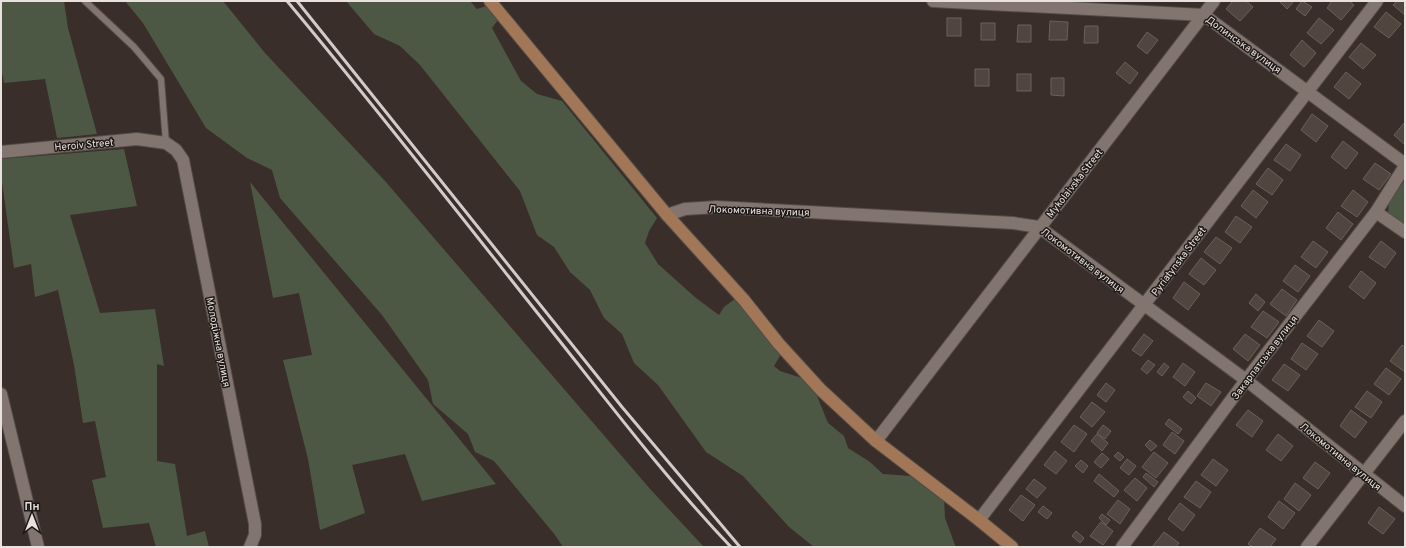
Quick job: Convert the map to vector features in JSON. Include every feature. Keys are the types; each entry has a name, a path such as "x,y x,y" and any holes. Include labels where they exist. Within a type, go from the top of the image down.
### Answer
{"street":[{"path":"490,1 666,215 744,300 779,344 816,384 876,441 1012,547"},
{"name":"Долинська вулиця","path":"933,1 1204,15 1308,91 1405,165"},
{"name":"Mykolaivska Street","path":"876,441 1214,1"},
{"name":"Pyriatynska Street","path":"979,520 1376,1"},
{"name":"Heroiv Street","path":"1,152 137,139 166,143"},
{"name":"Молодіжна вулиця","path":"166,143 176,150 183,160 255,524 255,535 250,547"},
{"name":"Закарпатська вулиця","path":"1122,547 1246,380 1376,212 1405,165"},
{"name":"Локомотивна вулиця","path":"666,215 685,209 716,207 1012,223 1039,227 1246,380 1405,506"},
{"path":"1376,212 1405,232"},
{"path":"1,394 38,547"},
{"path":"1307,547 1405,421"}],"lane":[{"path":"85,1 134,47 161,79 166,143"}],"green space":[{"path":"1,1 64,1 68,28 97,134 57,138 45,79 4,83 1,67"},
{"path":"125,1 223,1 265,53 385,181 651,490 704,547 563,547 555,535 494,461 475,452 468,434 433,404 428,380 382,315 280,198 272,170 247,158 206,128 143,23"},
{"path":"346,1 470,1 477,9 486,6 498,20 492,28 521,81 537,94 562,101 657,218 649,231 645,243 658,264 696,298 719,315 724,307 736,298 783,351 774,366 780,371 811,381 828,423 844,436 848,448 870,462 883,474 911,476 944,499 945,518 957,547 814,547 789,527 743,476 706,452 658,385 634,363 622,334 604,318 590,290 570,272 554,247 537,235 520,191 420,65 400,46 374,34"},
{"path":"124,149 137,206 70,215 100,313 155,309 164,366 157,364 157,461 175,464 187,536 205,531 209,547 156,547 149,523 103,528 92,480 106,477 95,421 83,423 74,365 58,290 35,297 31,264 14,268 1,175 1,159"},
{"path":"1405,180 1405,229 1388,216 1389,202"},
{"path":"250,182 496,484 422,501 405,454 352,465 365,513 320,530 308,459 283,360 312,355 299,293 273,298"}],"building":[{"path":"1233,1 1246,1 1253,7 1240,21 1226,9"},
{"path":"1279,1 1294,1 1287,9"},
{"path":"1302,1 1312,7 1305,16 1296,9"},
{"path":"1332,1 1349,1 1354,5 1341,20 1327,8"},
{"path":"1397,1 1405,1 1405,15 1393,5"},
{"path":"1386,12 1401,24 1389,38 1374,27"},
{"path":"947,18 961,18 961,36 947,36"},
{"path":"1319,18 1334,30 1321,44 1307,33"},
{"path":"1050,21 1068,22 1067,40 1049,40"},
{"path":"981,23 995,23 995,40 981,40"},
{"path":"1018,25 1031,25 1031,42 1017,42"},
{"path":"1085,26 1098,26 1098,43 1084,43"},
{"path":"1147,32 1158,40 1147,54 1137,46"},
{"path":"1302,40 1316,53 1304,67 1290,55"},
{"path":"1361,43 1376,55 1363,69 1349,57"},
{"path":"1125,62 1138,73 1130,84 1116,73"},
{"path":"975,69 989,69 989,86 975,86"},
{"path":"1346,72 1361,84 1349,99 1334,87"},
{"path":"1017,74 1031,74 1031,91 1017,91"},
{"path":"1051,78 1064,78 1064,96 1051,95"},
{"path":"1312,114 1328,126 1316,142 1301,130"},
{"path":"1405,122 1405,145 1394,135"},
{"path":"1343,141 1358,153 1346,169 1331,157"},
{"path":"1286,144 1301,155 1290,171 1274,160"},
{"path":"1375,163 1391,174 1379,190 1363,179"},
{"path":"1268,168 1283,180 1272,195 1256,184"},
{"path":"1253,190 1268,202 1256,218 1241,206"},
{"path":"1353,190 1368,202 1357,217 1341,206"},
{"path":"1338,212 1353,224 1341,240 1326,228"},
{"path":"1236,216 1252,227 1240,243 1225,232"},
{"path":"1216,237 1232,248 1220,264 1204,252"},
{"path":"1313,241 1328,252 1316,268 1301,257"},
{"path":"1381,241 1396,253 1385,268 1369,257"},
{"path":"1201,258 1216,270 1204,285 1189,274"},
{"path":"1295,265 1310,276 1298,292 1283,281"},
{"path":"1361,271 1376,283 1364,299 1349,287"},
{"path":"1184,282 1200,294 1188,310 1173,298"},
{"path":"1282,289 1297,300 1286,316 1270,304"},
{"path":"1256,294 1265,302 1258,311 1249,303"},
{"path":"1263,311 1279,322 1267,338 1251,327"},
{"path":"1319,320 1334,331 1322,347 1307,336"},
{"path":"1144,334 1153,341 1141,356 1132,350"},
{"path":"1245,334 1260,345 1248,361 1233,349"},
{"path":"1302,343 1318,354 1306,370 1291,359"},
{"path":"1402,345 1405,347 1405,372 1390,361"},
{"path":"1148,360 1155,365 1147,374 1141,369"},
{"path":"1164,363 1169,367 1162,376 1157,372"},
{"path":"1183,363 1195,372 1185,386 1173,377"},
{"path":"1284,364 1300,375 1288,391 1272,380"},
{"path":"1386,368 1401,379 1389,395 1374,384"},
{"path":"1106,383 1115,390 1106,402 1097,395"},
{"path":"1206,383 1221,392 1211,406 1197,396"},
{"path":"1188,391 1196,398 1191,404 1183,397"},
{"path":"1367,391 1382,402 1371,418 1355,407"},
{"path":"1092,402 1105,412 1092,427 1080,417"},
{"path":"1248,410 1263,421 1252,437 1236,425"},
{"path":"1351,410 1367,422 1355,438 1340,426"},
{"path":"1169,419 1182,429 1178,434 1165,424"},
{"path":"1074,425 1087,434 1074,452 1061,442"},
{"path":"1103,425 1111,431 1105,439 1097,433"},
{"path":"1172,432 1184,441 1175,454 1163,445"},
{"path":"1097,434 1108,443 1102,451 1091,441"},
{"path":"1278,434 1293,446 1281,461 1266,450"},
{"path":"1150,440 1157,446 1151,451 1145,445"},
{"path":"1055,451 1067,461 1056,474 1044,465"},
{"path":"1118,452 1124,457 1120,461 1114,456"},
{"path":"1154,452 1168,463 1156,478 1142,467"},
{"path":"1102,453 1109,459 1101,468 1094,462"},
{"path":"1127,459 1136,466 1129,475 1120,468"},
{"path":"1213,459 1228,470 1216,486 1201,475"},
{"path":"1081,460 1088,466 1083,473 1075,466"},
{"path":"1315,462 1330,473 1318,489 1303,478"},
{"path":"1146,473 1158,482 1154,487 1143,477"},
{"path":"1099,474 1119,491 1114,497 1094,481"},
{"path":"1135,478 1147,488 1137,501 1124,490"},
{"path":"1034,479 1046,488 1037,498 1026,489"},
{"path":"1196,481 1211,492 1200,508 1184,497"},
{"path":"1295,483 1311,495 1299,511 1284,499"},
{"path":"1021,495 1035,505 1023,521 1009,510"},
{"path":"1118,500 1130,509 1120,524 1107,514"},
{"path":"1279,501 1295,513 1283,529 1268,517"},
{"path":"1180,503 1195,515 1183,531 1168,519"},
{"path":"1043,506 1052,513 1047,519 1038,512"},
{"path":"1379,507 1395,519 1383,534 1368,523"},
{"path":"1102,514 1110,520 1106,525 1099,518"},
{"path":"1101,522 1113,531 1103,545 1090,536"},
{"path":"1260,528 1276,539 1270,547 1253,547 1248,544"},
{"path":"1076,531 1084,538 1080,543 1072,536"},
{"path":"1164,532 1179,543 1176,547 1152,547"}],"railway":[{"path":"287,1 648,452 731,547"},
{"path":"297,1 622,407 740,547"}]}
